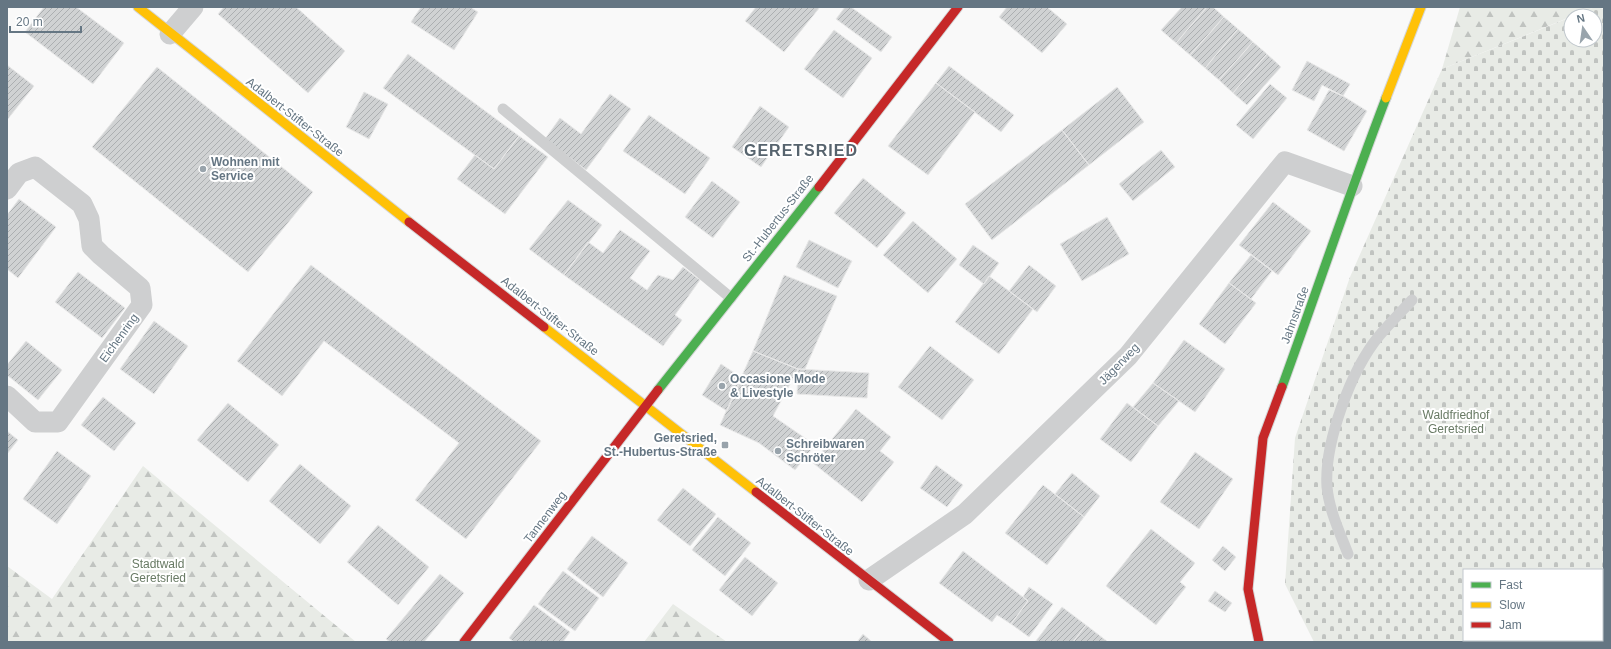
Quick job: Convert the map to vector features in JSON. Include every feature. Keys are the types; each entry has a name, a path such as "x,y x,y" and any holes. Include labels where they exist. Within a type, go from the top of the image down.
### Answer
{"street":[{"name":"Adalbert-Stifter-Straße","path":"138,7 170,34 645,406 949,642"},
{"path":"170,34 193,7"},
{"name":"St.-Hubertus-Straße","path":"645,406 958,7"},
{"name":"Jahnstraße","path":"1259,642 1248,589 1263,438 1323,273 1352,186 1421,7"},
{"name":"Jägerweg","path":"869,580 965,514 1128,356 1285,162 1352,186"},
{"name":"Eichenring","path":"7,188 19,173 35,167 82,204 89,219 92,246 100,256 140,288 142,306 58,422 35,422 7,396"},
{"name":"Tannenweg","path":"464,642 645,406"}],"lane":[{"path":"503,109 731,298"},
{"path":"1348,554 1333,516 1327,487 1330,448 1344,401 1359,368 1378,337 1412,300"}],"green space":[{"path":"1460,7 1595,7 1563,8 1563,20 1442,69"},
{"name":"Waldfriedhof Geretsried","path":"1604,9 1604,642 1314,642 1285,584 1295,438 1350,277 1442,69 1563,20 1563,48 1603,48"},
{"name":"Stadtwald Geretsried","path":"143,466 356,642 7,642 7,566 52,599"},
{"path":"673,604 727,642 644,642"}],"building":[{"path":"44,7 76,7 124,43 93,84 25,32"},
{"path":"224,7 296,7 345,51 308,93 218,14"},
{"path":"421,7 470,7 478,12 454,50 411,22"},
{"path":"756,7 820,7 784,52 745,21"},
{"path":"845,7 851,7 892,37 881,52 836,19"},
{"path":"1007,7 1047,7 1067,24 1042,53 999,17"},
{"path":"1182,7 1207,7 1176,43 1161,30"},
{"path":"1207,7 1213,7 1224,17 1190,55 1176,43"},
{"path":"1224,17 1238,29 1205,68 1190,55"},
{"path":"1238,29 1253,42 1219,80 1205,68"},
{"path":"834,30 872,58 843,98 804,69"},
{"path":"1253,42 1267,54 1233,93 1219,80"},
{"path":"408,54 519,136 494,169 383,88"},
{"path":"1267,54 1281,67 1247,105 1233,93"},
{"path":"1307,61 1350,84 1343,96 1322,85 1314,101 1292,90"},
{"path":"7,65 34,86 7,120"},
{"path":"949,66 1014,115 1001,132 936,83"},
{"name":"Wohnen mit Service","path":"157,67 313,192 248,272 92,147"},
{"path":"936,83 975,112 928,175 888,146"},
{"path":"1270,84 1287,98 1253,139 1236,125"},
{"path":"1117,87 1144,122 1089,165 1062,130"},
{"path":"1329,90 1343,96 1367,111 1344,151 1307,130"},
{"path":"364,92 388,104 369,139 346,127"},
{"path":"610,94 631,109 586,170 545,139 560,118 581,134"},
{"path":"760,106 789,127 761,167 732,147"},
{"path":"649,115 710,158 685,194 623,151"},
{"path":"1062,130 1089,165 992,240 965,204"},
{"path":"519,136 548,157 505,214 457,179 475,155 494,169"},
{"path":"1161,150 1175,167 1133,201 1119,184"},
{"path":"863,178 906,213 877,248 834,213"},
{"path":"712,181 740,202 713,238 685,217"},
{"path":"19,199 56,227 18,278 7,269 7,215"},
{"path":"568,200 602,225 564,275 529,249"},
{"path":"1273,202 1311,231 1278,275 1239,245"},
{"path":"1107,217 1129,254 1082,281 1060,244"},
{"path":"913,221 957,259 928,293 883,255"},
{"path":"620,230 650,251 630,278 647,290 658,275 673,280 683,267 700,280 675,315 682,320 663,346 564,275 588,242 603,253"},
{"path":"809,240 852,261 838,288 796,267"},
{"path":"973,245 999,263 984,284 959,265"},
{"path":"1251,255 1272,271 1251,299 1229,283"},
{"path":"311,265 541,441 466,539 415,500 459,443 324,341 282,396 237,361"},
{"path":"1029,265 1056,286 1037,312 1009,291"},
{"path":"78,272 125,308 102,338 55,302"},
{"path":"784,275 837,296 805,369 798,369 753,351"},
{"path":"989,276 1033,309 999,354 955,322"},
{"path":"1229,283 1256,303 1225,344 1199,324"},
{"path":"154,321 188,346 154,394 120,369"},
{"path":"1184,340 1225,369 1195,412 1153,383"},
{"path":"26,341 62,370 38,400 7,375 7,365"},
{"path":"930,346 974,380 942,420 898,387"},
{"path":"753,351 798,369 773,416 815,445 795,470 759,443 720,425"},
{"name":"Occasione Mode & Livestyle","path":"721,364 742,378 727,411 702,395"},
{"path":"798,369 869,373 867,398 797,394"},
{"path":"1153,383 1179,401 1158,426 1133,407"},
{"path":"103,397 136,423 114,451 81,425"},
{"path":"228,403 279,445 248,482 197,440"},
{"path":"1127,403 1158,426 1131,462 1100,439"},
{"path":"856,409 891,437 880,451 894,462 862,502 813,463"},
{"path":"7,431 18,440 7,454"},
{"path":"57,451 91,476 57,524 23,499"},
{"path":"1195,452 1233,479 1199,529 1160,502"},
{"path":"300,464 351,506 320,544 269,501"},
{"path":"936,465 963,485 947,507 920,488"},
{"path":"1072,473 1100,496 1084,517 1055,494"},
{"path":"1043,485 1084,517 1047,565 1005,533"},
{"path":"683,488 716,514 690,546 657,520"},
{"path":"718,517 751,543 725,576 692,550"},
{"path":"378,525 429,567 398,605 347,562"},
{"path":"1151,529 1195,563 1180,582 1186,587 1156,625 1106,586"},
{"path":"592,536 628,563 603,597 567,569"},
{"path":"1223,546 1236,557 1225,571 1212,560"},
{"path":"963,551 1028,601 1011,624 997,615 992,622 939,583"},
{"path":"745,557 778,583 752,616 719,590"},
{"path":"563,571 599,598 575,631 538,604"},
{"path":"440,574 464,593 424,642 390,642 386,639"},
{"path":"1029,587 1053,604 1029,637 1011,624 1028,601 1023,597"},
{"path":"1215,591 1232,603 1225,612 1208,601"},
{"path":"534,605 570,632 563,642 514,642 509,638"},
{"path":"1062,607 1086,625 1073,642 1035,642"},
{"path":"1086,625 1108,642 1073,642"},
{"path":"863,634 872,642 857,642"}],"traffic: fast":[{"path":"1282,387 1386,98"},
{"path":"658,390 819,187"}],"traffic: slow":[{"path":"138,7 409,222"},
{"path":"1386,98 1421,7"},
{"path":"544,327 756,492"}],"traffic: jam":[{"path":"819,187 958,7"},
{"path":"409,222 544,327"},
{"path":"1259,642 1248,589 1263,438 1282,387"},
{"path":"464,642 658,390"},
{"path":"756,492 949,642"}],"place":[{"name":"Wohnen mit Service","path":"203,169"},
{"name":"Occasione Mode & Livestyle","path":"722,386"},
{"name":"Geretsried, St.-Hubertus-Straße","path":"725,445"},
{"name":"Schreibwaren Schröter","path":"778,451"}],"district":[{"name":"GERETSRIED","path":"801,150"}]}
